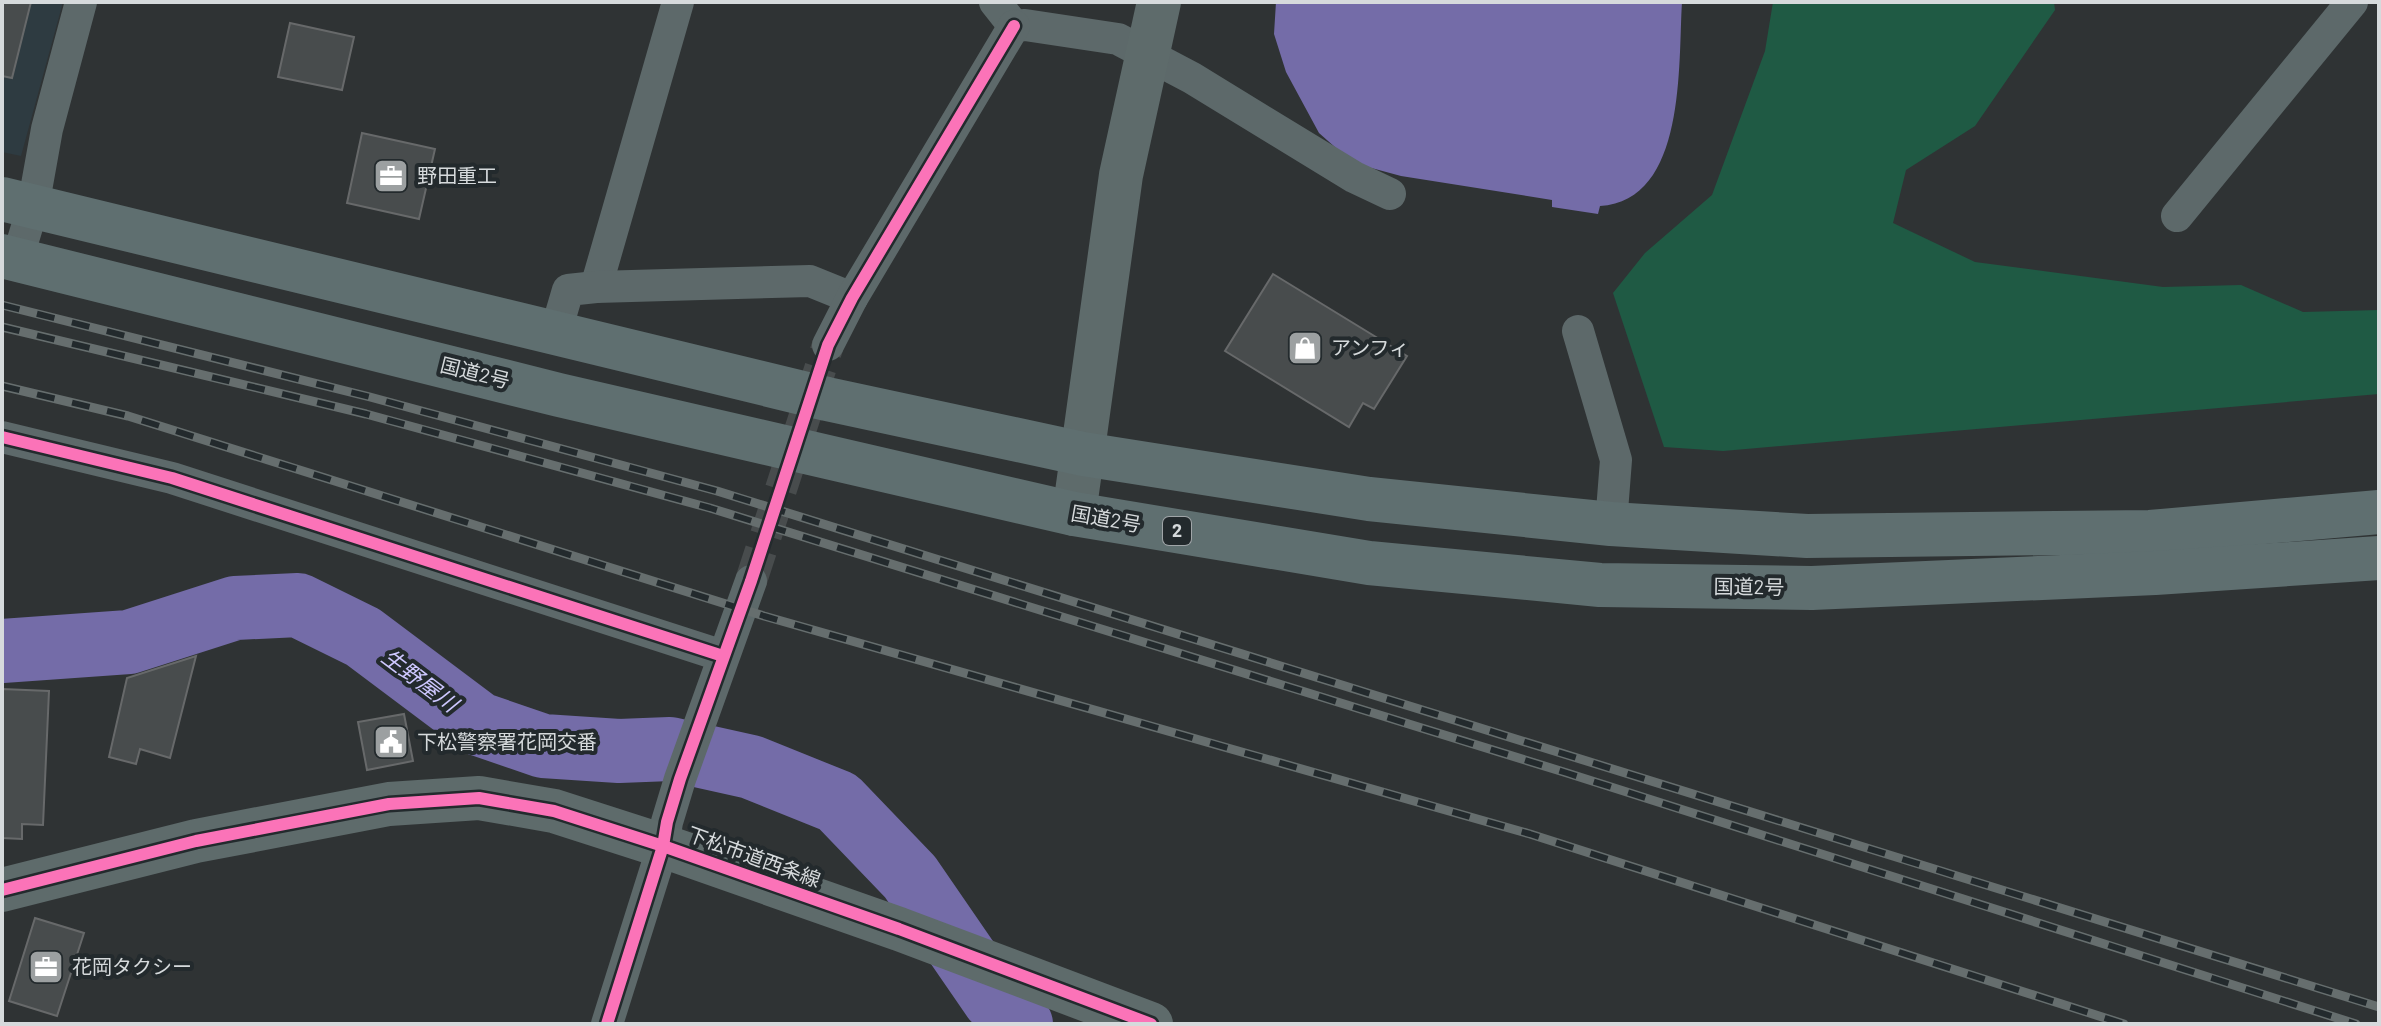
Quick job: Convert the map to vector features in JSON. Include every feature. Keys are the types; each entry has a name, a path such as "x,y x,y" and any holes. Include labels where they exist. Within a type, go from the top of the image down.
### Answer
{"highway":[{"path":"18,203 827,399 1083,454 1369,499 1611,524 1807,536 2150,532 2379,512"},
{"name":"国道2号","path":"10,258 559,395 1074,514 1369,563 1600,585 1812,588 2155,573 2379,558"}],"street":[{"path":"10,258 18,203 47,129 81,2"},
{"path":"596,287 678,2"},
{"path":"1074,514 1121,175 1159,2"},
{"path":"2177,216 2352,2"},
{"path":"828,345 1005,14 1025,25 1118,39 1192,78 1354,177 1390,194"},
{"path":"556,331 568,290 810,281 852,298"},
{"path":"1578,331 1616,460 1611,524"},
{"path":"2,437 172,478 723,656"},
{"path":"607,1024 663,846 680,779 751,581"},
{"name":"下松市道西条線","path":"2,890 196,841 389,804 479,798 554,811 663,846 899,929 1151,1024"}],"shaded area":[{"path":"2,2 63,2 21,156 2,152"},
{"path":"1276,2 1682,2 1677,92 1663,155 1649,181 1628,198 1600,206 1598,214 1552,207 1552,200 1401,176 1353,163 1319,133 1286,72 1274,34"}],"green space":[{"path":"1773,2 2054,2 2055,10 1975,126 1906,170 1893,223 1975,262 2163,287 2241,285 2303,312 2379,310 2379,394 1723,451 1664,447 1613,293 1645,253 1712,195 1765,51"}],"building":[{"path":"2,2 31,2 12,78 2,76"},
{"path":"290,23 354,37 342,90 278,77"},
{"name":"野田重工","path":"362,133 435,149 419,219 347,203"},
{"path":"1273,274 1407,356 1374,409 1363,403 1349,427 1225,351"},
{"path":"196,656 170,758 140,749 136,764 109,757 127,678"},
{"path":"2,689 49,691 43,825 22,824 22,839 2,838"},
{"path":"404,714 413,761 367,770 358,722"},
{"name":"花岡タクシー","path":"35,918 84,933 57,1016 9,1001"}],"waterway":[{"name":"生野屋川","path":"2,651 129,642 235,608 298,605 363,637 479,724 543,746 619,751 670,749 751,767 838,802 910,877 994,999 1021,1024"}],"tunnel":[{"path":"751,581 828,345"}],"railway":[{"path":"2,305 370,397 717,491 2379,1007"},
{"path":"2,327 366,414 710,508 1567,773 2356,1024"},
{"path":"2,386 128,416 764,616 1530,834 2124,1024"}],"cycle path":[{"path":"607,1024 663,846 680,779 751,581 828,345 852,298 1014,26"},
{"path":"2,437 172,478 723,656"},
{"path":"2,890 196,841 389,804 479,798 554,811 663,846 899,929 1151,1024"}],"place":[{"name":"野田重工","path":"391,176"},
{"name":"アンフィ","path":"1305,348"},
{"name":"下松警察署花岡交番","path":"391,742"},
{"name":"花岡タクシー","path":"46,967"}]}
